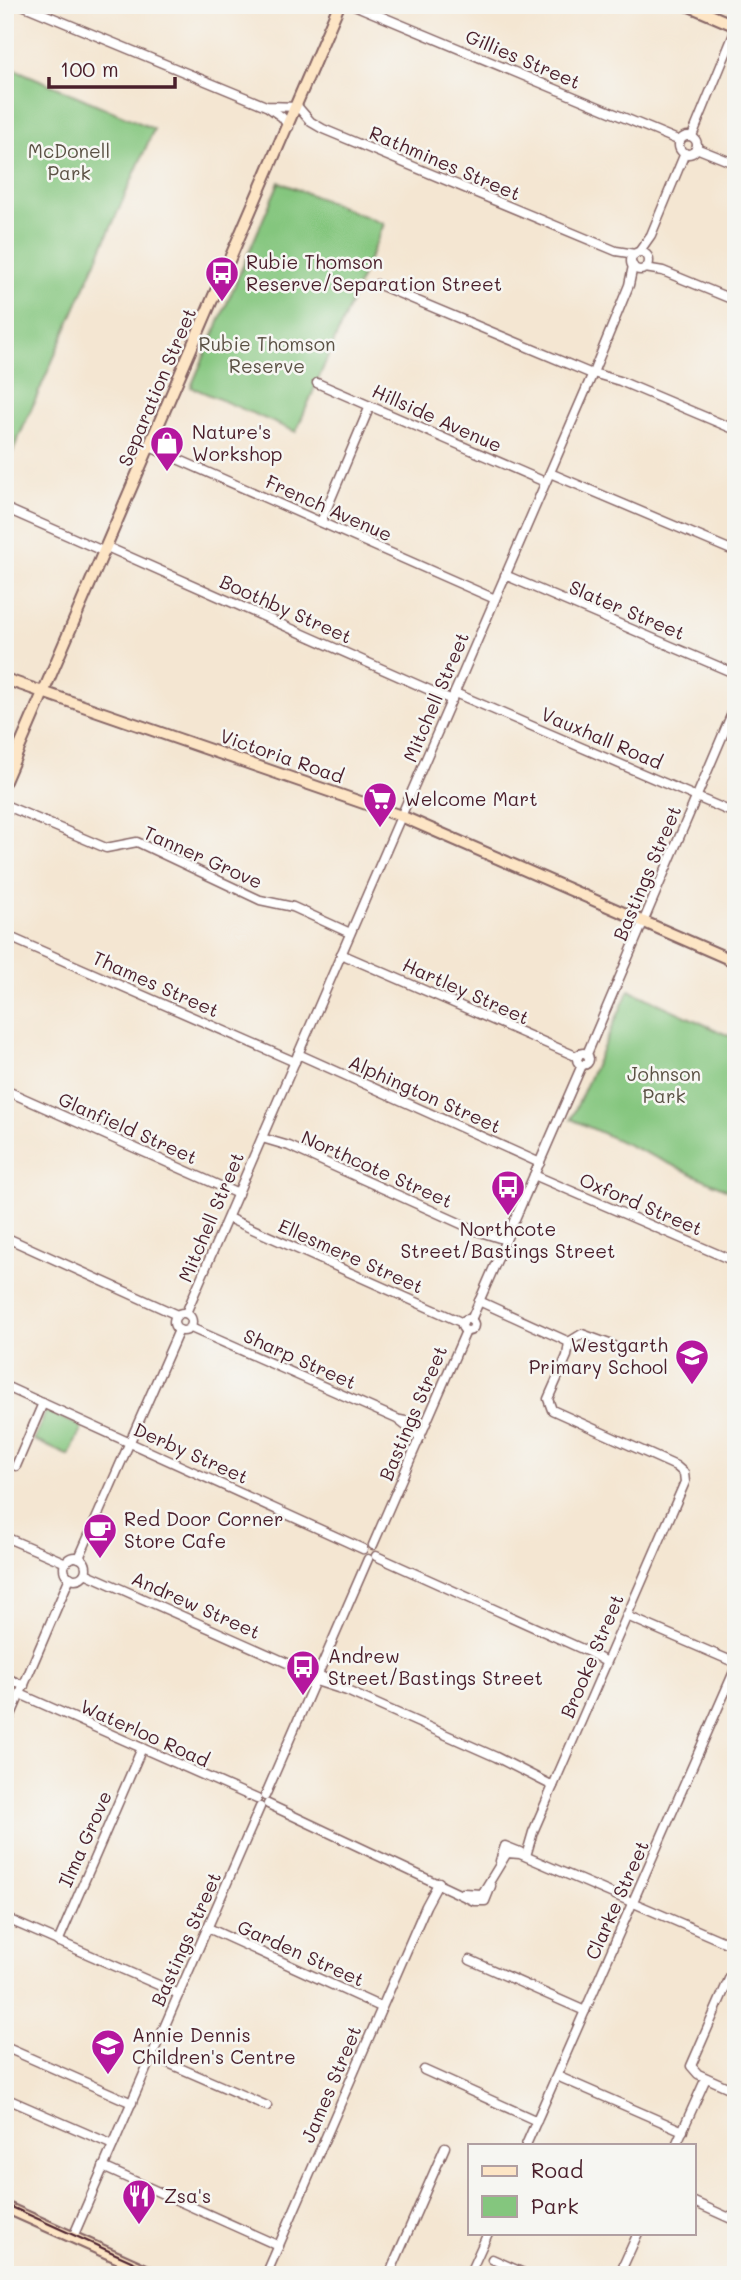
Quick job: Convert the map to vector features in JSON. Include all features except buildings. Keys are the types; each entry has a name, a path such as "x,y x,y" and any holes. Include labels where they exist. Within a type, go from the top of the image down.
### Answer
{"street":[{"path":"23,5 266,106 282,117 289,128"},
{"name":"Separation Street","path":"5,781 340,5"},
{"name":"Gillies Street","path":"354,5 680,141"},
{"path":"687,5 736,27 691,136"},
{"path":"266,106 298,107"},
{"name":"Rathmines Street","path":"298,107 311,122 736,301"},
{"path":"684,136 691,136 696,141 696,148 692,153 685,153 680,149 680,141 684,136"},
{"path":"696,148 736,164"},
{"name":"Mitchell Street","path":"182,1314 228,1218 550,473 685,153"},
{"path":"377,284 736,430"},
{"name":"Hillside Avenue","path":"317,383 545,482"},
{"path":"321,522 370,406"},
{"name":"French Avenue","path":"150,447 495,599"},
{"path":"550,473 736,552"},
{"name":"Boothby Street","path":"5,508 454,696"},
{"name":"Slater Street","path":"505,575 736,674"},
{"name":"Victoria Road","path":"5,679 401,816 736,962"},
{"name":"Vauxhall Road","path":"454,696 736,814"},
{"name":"Bastings Street","path":"373,1545 736,704"},
{"name":"Tanner Grove","path":"5,805 106,848 137,842 260,900 293,908 350,933"},
{"name":"Thames Street","path":"5,935 297,1058"},
{"name":"Hartley Street","path":"341,954 582,1059"},
{"name":"Alphington Street","path":"297,1058 540,1163"},
{"name":"Glanfield Street","path":"5,1090 238,1194"},
{"name":"Northcote Street","path":"262,1138 289,1146 504,1244"},
{"name":"Oxford Street","path":"534,1175 736,1262"},
{"name":"Ellesmere Street","path":"228,1218 466,1325"},
{"path":"5,1237 192,1318 191,1328 179,1330"},
{"path":"479,1301 569,1342 582,1334 612,1345"},
{"path":"179,1330 174,1322 182,1314"},
{"name":"Sharp Street","path":"191,1328 397,1419 425,1425"},
{"path":"5,1537 66,1563 79,1558 179,1330"},
{"name":"Brooke Street","path":"522,1854 685,1482 681,1470 552,1410 548,1399 567,1356 569,1342"},
{"name":"Derby Street","path":"5,1386 363,1549"},
{"path":"16,1466 43,1403"},
{"name":"Sharp Street","path":"397,1419 420,1437"},
{"path":"372,1558 377,1550 373,1545 363,1549 363,1555 607,1660"},
{"path":"66,1563 65,1572 70,1577 80,1578 85,1573 85,1562 79,1558"},
{"name":"Bastings Street","path":"73,2237 316,1676 372,1558"},
{"name":"Andrew Street","path":"85,1573 554,1783"},
{"path":"5,1729 70,1577"},
{"path":"626,1616 736,1665"},
{"name":"Clarke Street","path":"526,2144 736,1665"},
{"name":"Waterloo Road","path":"5,1677 22,1690 142,1748 463,1894 482,1894 508,1849 522,1854"},
{"name":"Ilma Grove","path":"58,1941 142,1748"},
{"path":"522,1854 736,1947"},
{"name":"James Street","path":"266,2275 436,1881"},
{"path":"5,1918 179,1994"},
{"name":"Garden Street","path":"208,1928 381,2007"},
{"path":"470,1960 585,2011"},
{"path":"736,1963 691,2066 692,2071 736,2091"},
{"path":"5,2047 132,2103"},
{"path":"152,2056 267,2106"},
{"path":"424,2070 537,2121"},
{"path":"557,2076 683,2131"},
{"path":"676,2144 706,2078"},
{"path":"5,2098 113,2145"},
{"path":"389,2275 445,2147"},
{"path":"103,2167 279,2246"},
{"path":"696,2203 736,2221"},
{"path":"5,2207 156,2275"},
{"path":"470,2275 488,2234"},
{"path":"619,2275 638,2234"},
{"path":"492,2259 528,2275"},
{"path":"125,2275 130,2263"}],"green space":[{"name":"McDonell Park","path":"5,65 154,129 5,469"},
{"name":"Rubie Thomson Reserve","path":"279,182 384,224 296,432 191,387"},
{"name":"Johnson Park","path":"629,990 736,1039 736,1194 571,1119"},
{"path":"46,1411 82,1427 69,1456 34,1440"}],"tram line":[{"path":"5,2204 162,2275"}],"place":[{"name":"Rubie Thomson Reserve/Separation Street","path":"222,303"},
{"name":"Nature's Workshop","path":"167,473"},
{"name":"Welcome Mart","path":"380,829"},
{"name":"Northcote Street/Bastings Street","path":"508,1217"},
{"name":"Westgarth Primary School","path":"692,1386"},
{"name":"Red Door Corner Store Cafe","path":"100,1560"},
{"name":"Andrew Street/Bastings Street","path":"303,1697"},
{"name":"Annie Dennis Children's Centre","path":"108,2076"},
{"name":"Zsa's","path":"139,2226"}]}
